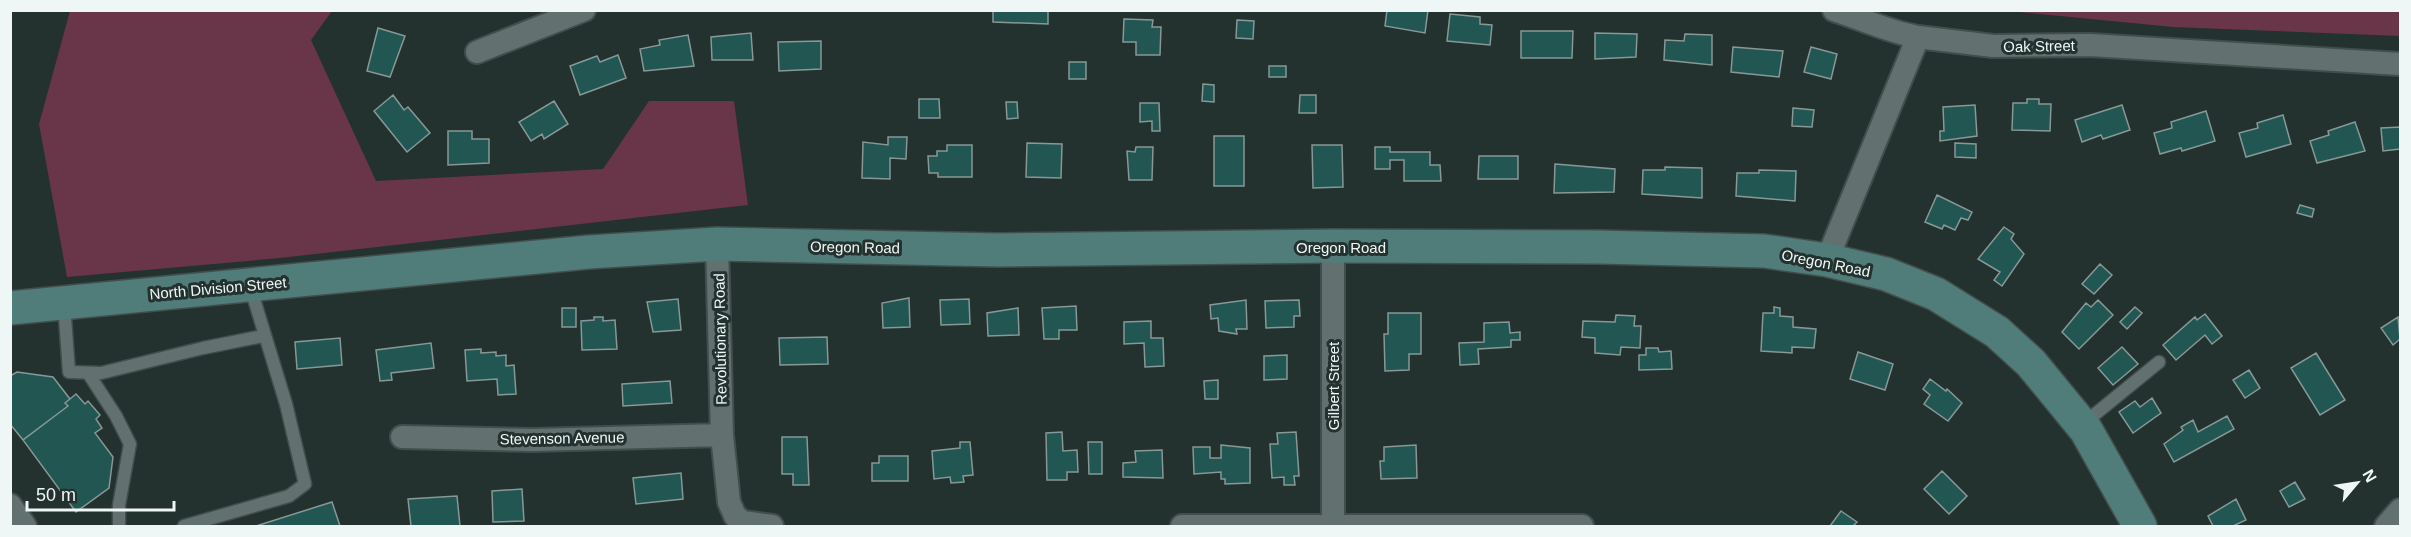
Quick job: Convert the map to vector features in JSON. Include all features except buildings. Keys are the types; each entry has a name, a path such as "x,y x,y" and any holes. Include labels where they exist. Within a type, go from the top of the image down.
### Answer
{"street":[{"path":"477,52 584,10"},
{"name":"Oak Street","path":"1834,10 1895,33 1993,46 2090,45 2400,64"},
{"path":"1827,260 1918,37"},
{"name":"Oregon Road","path":"426,269 589,252 717,244 999,250 1333,246 1717,250 1764,252 1827,260 1886,274 1936,294 1997,332 2031,363 2082,425 2140,526"},
{"name":"Revolutionary Road","path":"717,244 722,435 729,502 740,524"},
{"name":"Gilbert Street","path":"1333,246 1333,526"},
{"name":"North Division Street","path":"10,308 426,269"},
{"name":"Stevenson Avenue","path":"402,437 533,440 722,435"},
{"path":"10,505 25,526"},
{"path":"2386,526 2400,510"},
{"path":"740,524 772,526"},
{"path":"1182,526 1582,526"}],"lane":[{"path":"184,526 289,496 305,484 286,404 263,336 250,285"},
{"path":"64,303 69,372 101,373 263,336"},
{"path":"2082,425 2159,362"},
{"path":"88,373 116,416 130,444 119,505 119,526"}],"shaded area":[{"path":"70,11 332,11 311,40 376,181 603,169 649,101 734,101 748,205 280,258 67,277 39,124"},
{"path":"2008,11 2400,11 2400,36 2173,27"}]}
